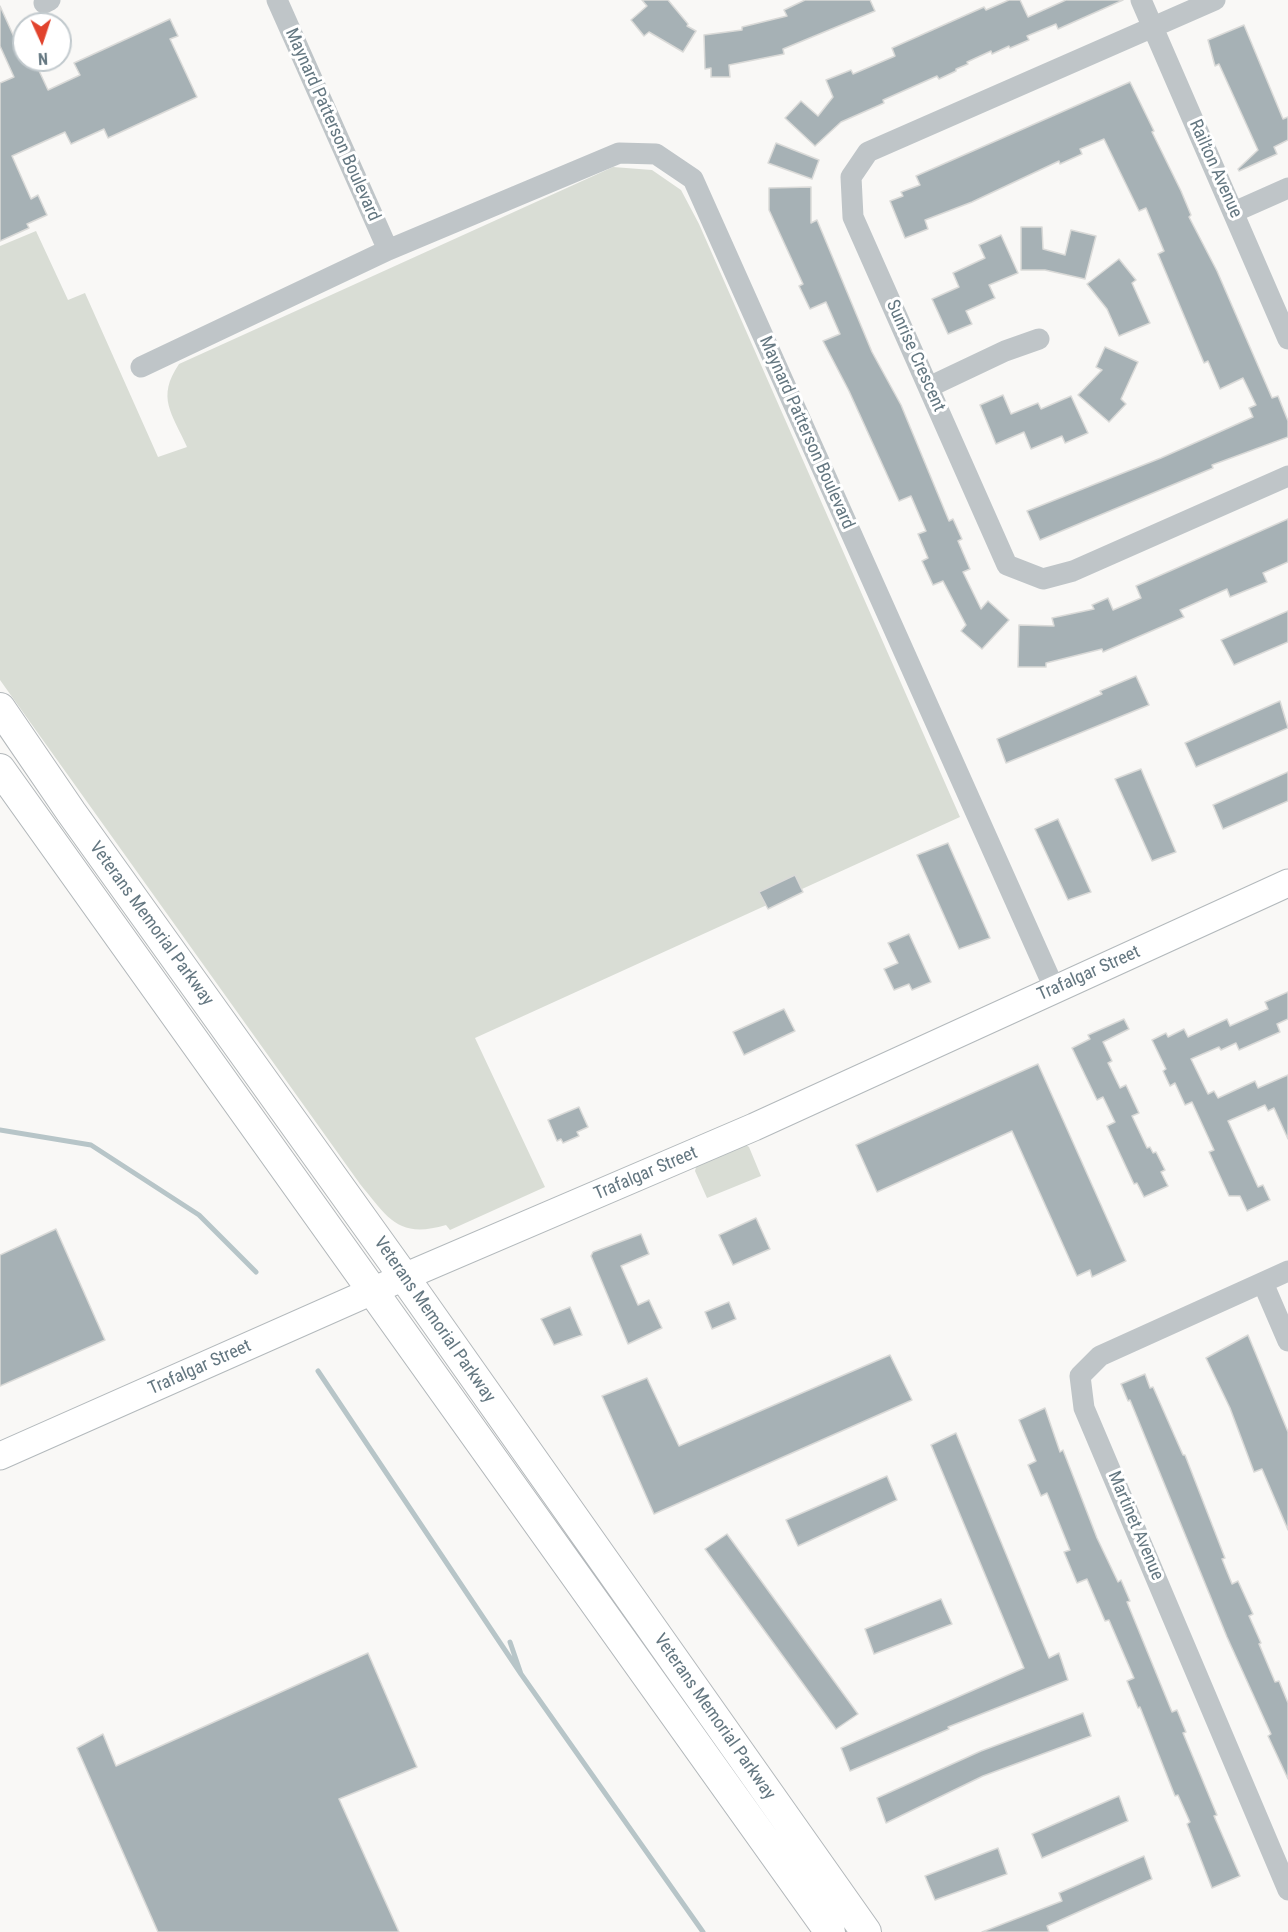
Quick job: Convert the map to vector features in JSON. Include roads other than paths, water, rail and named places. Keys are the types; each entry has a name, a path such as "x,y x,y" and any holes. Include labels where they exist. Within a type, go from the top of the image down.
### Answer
{"highway":[{"name":"Veterans Memorial Parkway","path":"0,708 71,812 405,1277 866,1932"},
{"name":"Veterans Memorial Parkway","path":"0,769 830,1932"}],"main road":[{"name":"Trafalgar Street","path":"0,1456 405,1277 754,1127 1288,884"}],"street":[{"name":"Maynard Patterson Boulevard","path":"277,0 388,250"},
{"name":"Railton Avenue","path":"1141,0 1288,339"},
{"name":"Sunrise Crescent","path":"1215,0 868,152 851,177 853,217 1007,565 1043,579 1073,571 1288,476"},
{"name":"Maynard Patterson Boulevard","path":"141,367 388,250 619,153 656,154 693,179 1055,990"},
{"path":"1234,212 1288,188"},
{"path":"929,387 1005,351 1039,339"},
{"name":"Martinet Avenue","path":"1288,1271 1100,1356 1080,1376 1084,1408 1288,1890"},
{"path":"1263,1283 1288,1341"}],"waterway":[{"path":"0,1130 91,1145 199,1215 256,1272"},
{"path":"318,1371 521,1674"},
{"path":"510,1642 521,1674 703,1932"}]}
